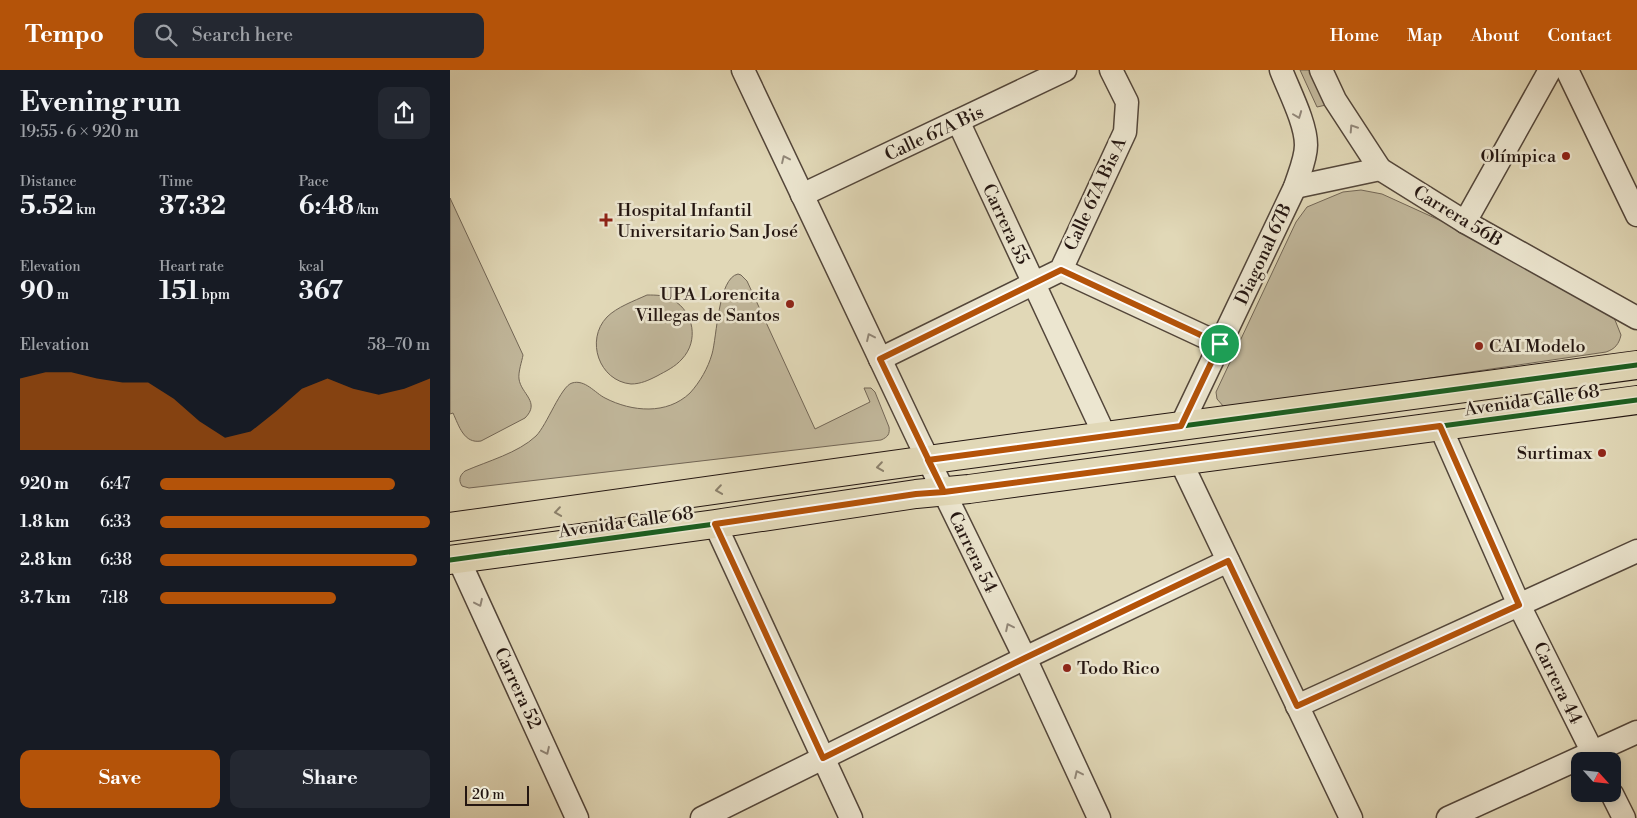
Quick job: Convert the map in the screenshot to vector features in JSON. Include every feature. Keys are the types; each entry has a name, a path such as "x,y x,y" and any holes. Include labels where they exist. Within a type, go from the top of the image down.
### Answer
{"main road":[{"name":"Avenida Calle 68","path":"450,527 928,460 1637,365"},
{"name":"Avenida Calle 68","path":"454,559 715,524 916,494 944,492 1637,400"}],"street":[{"name":"Carrera 54","path":"743,70 928,460 1025,658 1099,818"},
{"name":"Calle 67A Bis","path":"802,195 958,121 1042,75 1065,70"},
{"name":"Calle 67A Bis A","path":"880,359 1061,270 1125,132 1127,102 1112,70"},
{"path":"1281,70 1302,123 1306,144 1303,163 1295,187"},
{"name":"Carrera 56B","path":"1321,70 1335,100 1380,169 1465,222 1637,318"},
{"path":"1465,222 1550,70"},
{"path":"1567,70 1636,212"},
{"name":"Carrera 55","path":"958,121 1105,436"},
{"name":"Diagonal 67B","path":"1181,426 1295,187 1380,169"},
{"path":"1061,270 1220,344"},
{"path":"1440,426 1519,605"},
{"path":"1180,460 1351,818"},
{"path":"715,524 851,818"},
{"path":"1297,706 1637,551"},
{"name":"Carrera 52","path":"454,559 577,818"},
{"path":"702,818 1025,658 1228,561"},
{"name":"Carrera 44","path":"1519,605 1592,752"},
{"path":"1603,752 1637,732"},
{"path":"1448,818 1571,767"},
{"path":"1616,802 1624,818"}],"shaded area":[{"path":"1300,70 1313,70 1326,105 1317,107"},
{"path":"1361,190 1382,194 1448,224 1610,314 1615,320 1621,335 1618,344 1606,352 1224,407 1217,399 1216,392 1296,222 1307,207 1343,192"},
{"path":"450,198 523,355 519,379 531,403 525,418 481,441 470,440 466,437 453,413 450,414"},
{"path":"738,274 747,281 815,429 870,402 864,388 871,388 875,392 889,427 887,436 881,440 469,488 462,486 460,478 465,471 512,452 536,436 545,424 563,391 572,383 577,382 590,387 615,403 638,408 660,408 681,400 694,389 708,364 714,346 722,297 731,278"},
{"path":"647,295 667,297 680,305 690,319 692,327 691,344 682,359 673,367 648,380 631,384 611,376 604,368 596,348 597,337 600,326 611,313"}],"cycle path":[{"path":"943,492 928,460 1637,365"},
{"path":"450,560 715,524 916,494 969,489 1637,400"}],"place":[{"name":"Olímpica","path":"1566,156"},
{"name":"Hospital Infantil Universitario San José","path":"606,220"},
{"name":"UPA Lorencita Villegas de Santos","path":"790,304"},
{"name":"CAI Modelo","path":"1479,346"},
{"name":"Surtimax","path":"1602,453"},
{"name":"Todo Rico","path":"1067,668"}],"route":[{"path":"1220,344 1061,270 880,359 919,441 944,492 916,494 715,524 823,758 1025,658 1228,561 1297,706 1519,605 1440,426 944,492 928,460 1181,426 1220,344"}]}
